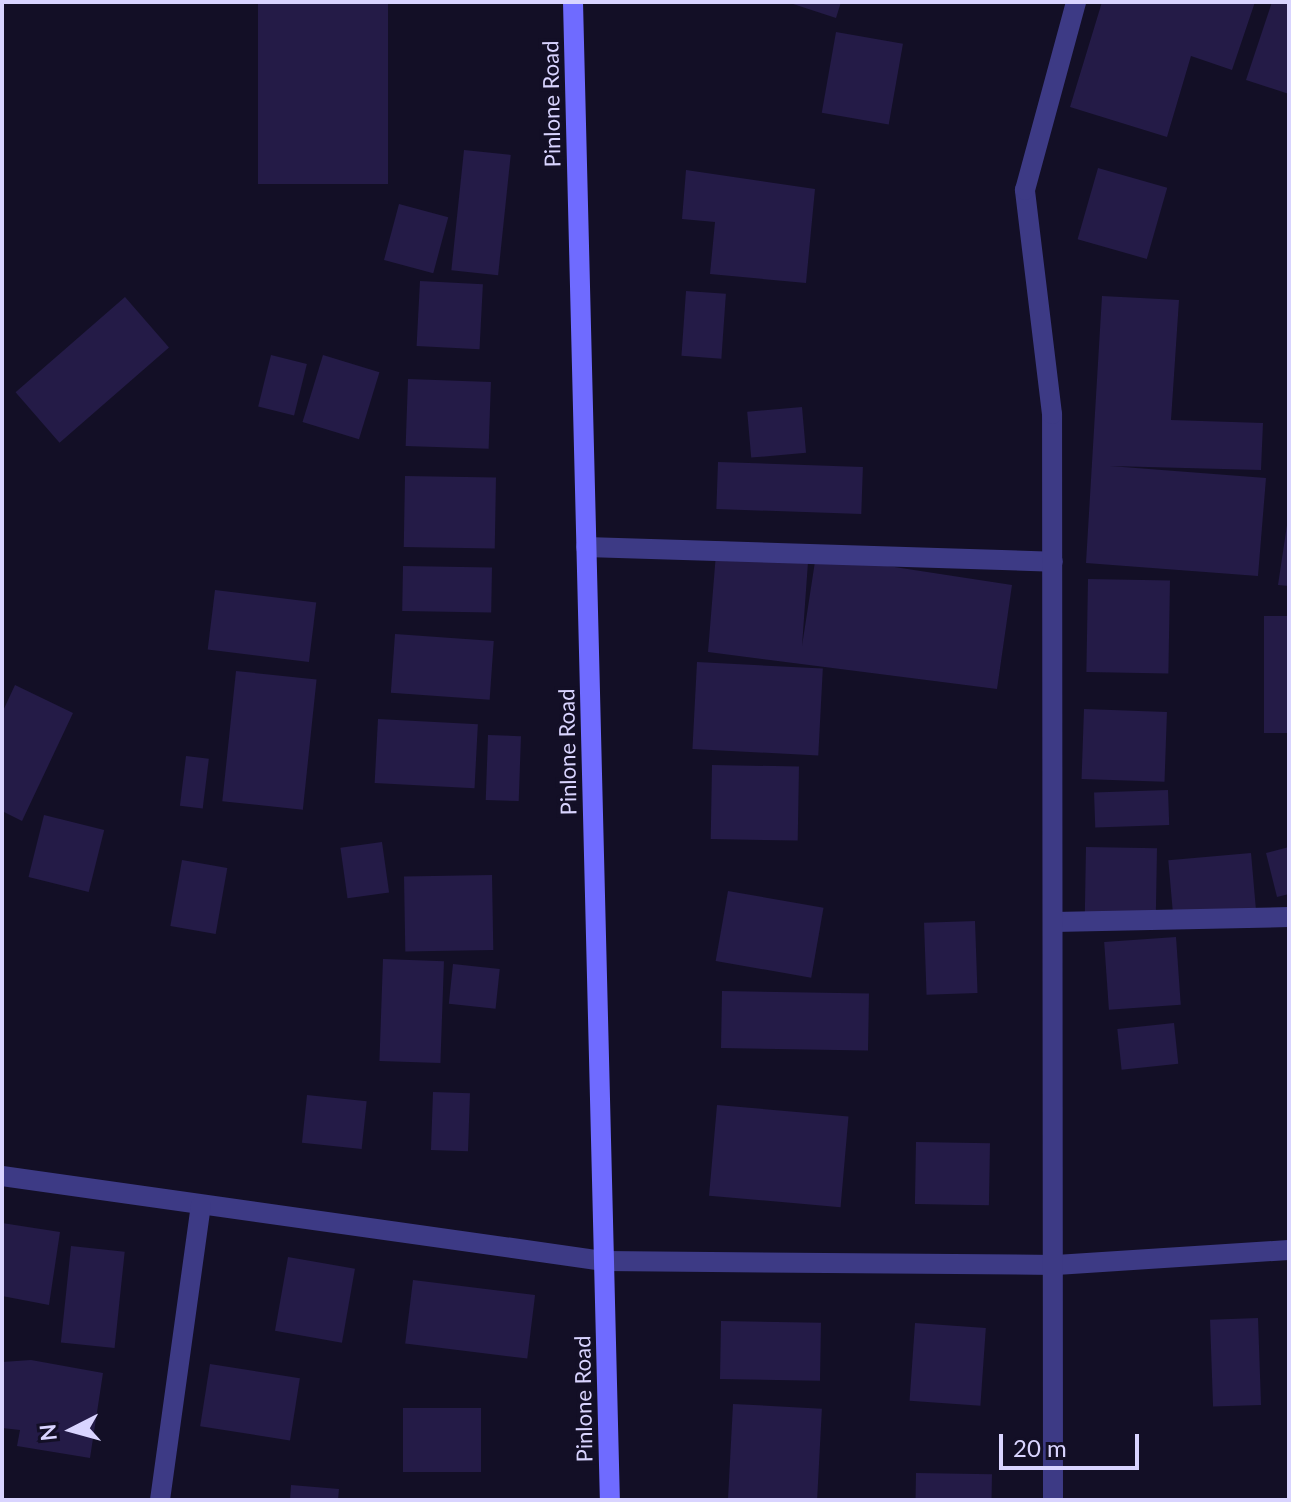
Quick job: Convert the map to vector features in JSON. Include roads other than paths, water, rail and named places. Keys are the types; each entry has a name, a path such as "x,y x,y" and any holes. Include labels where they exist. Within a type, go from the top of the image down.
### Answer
{"street":[{"name":"Pinlone Road","path":"573,2 610,1500"},
{"path":"1053,1500 1056,1265 1052,414 1025,190 1076,2"},
{"path":"586,547 1053,562"},
{"path":"1054,922 1289,917"},
{"path":"2,1176 604,1261 1056,1265 1289,1250"},
{"path":"160,1500 201,1206"}]}
